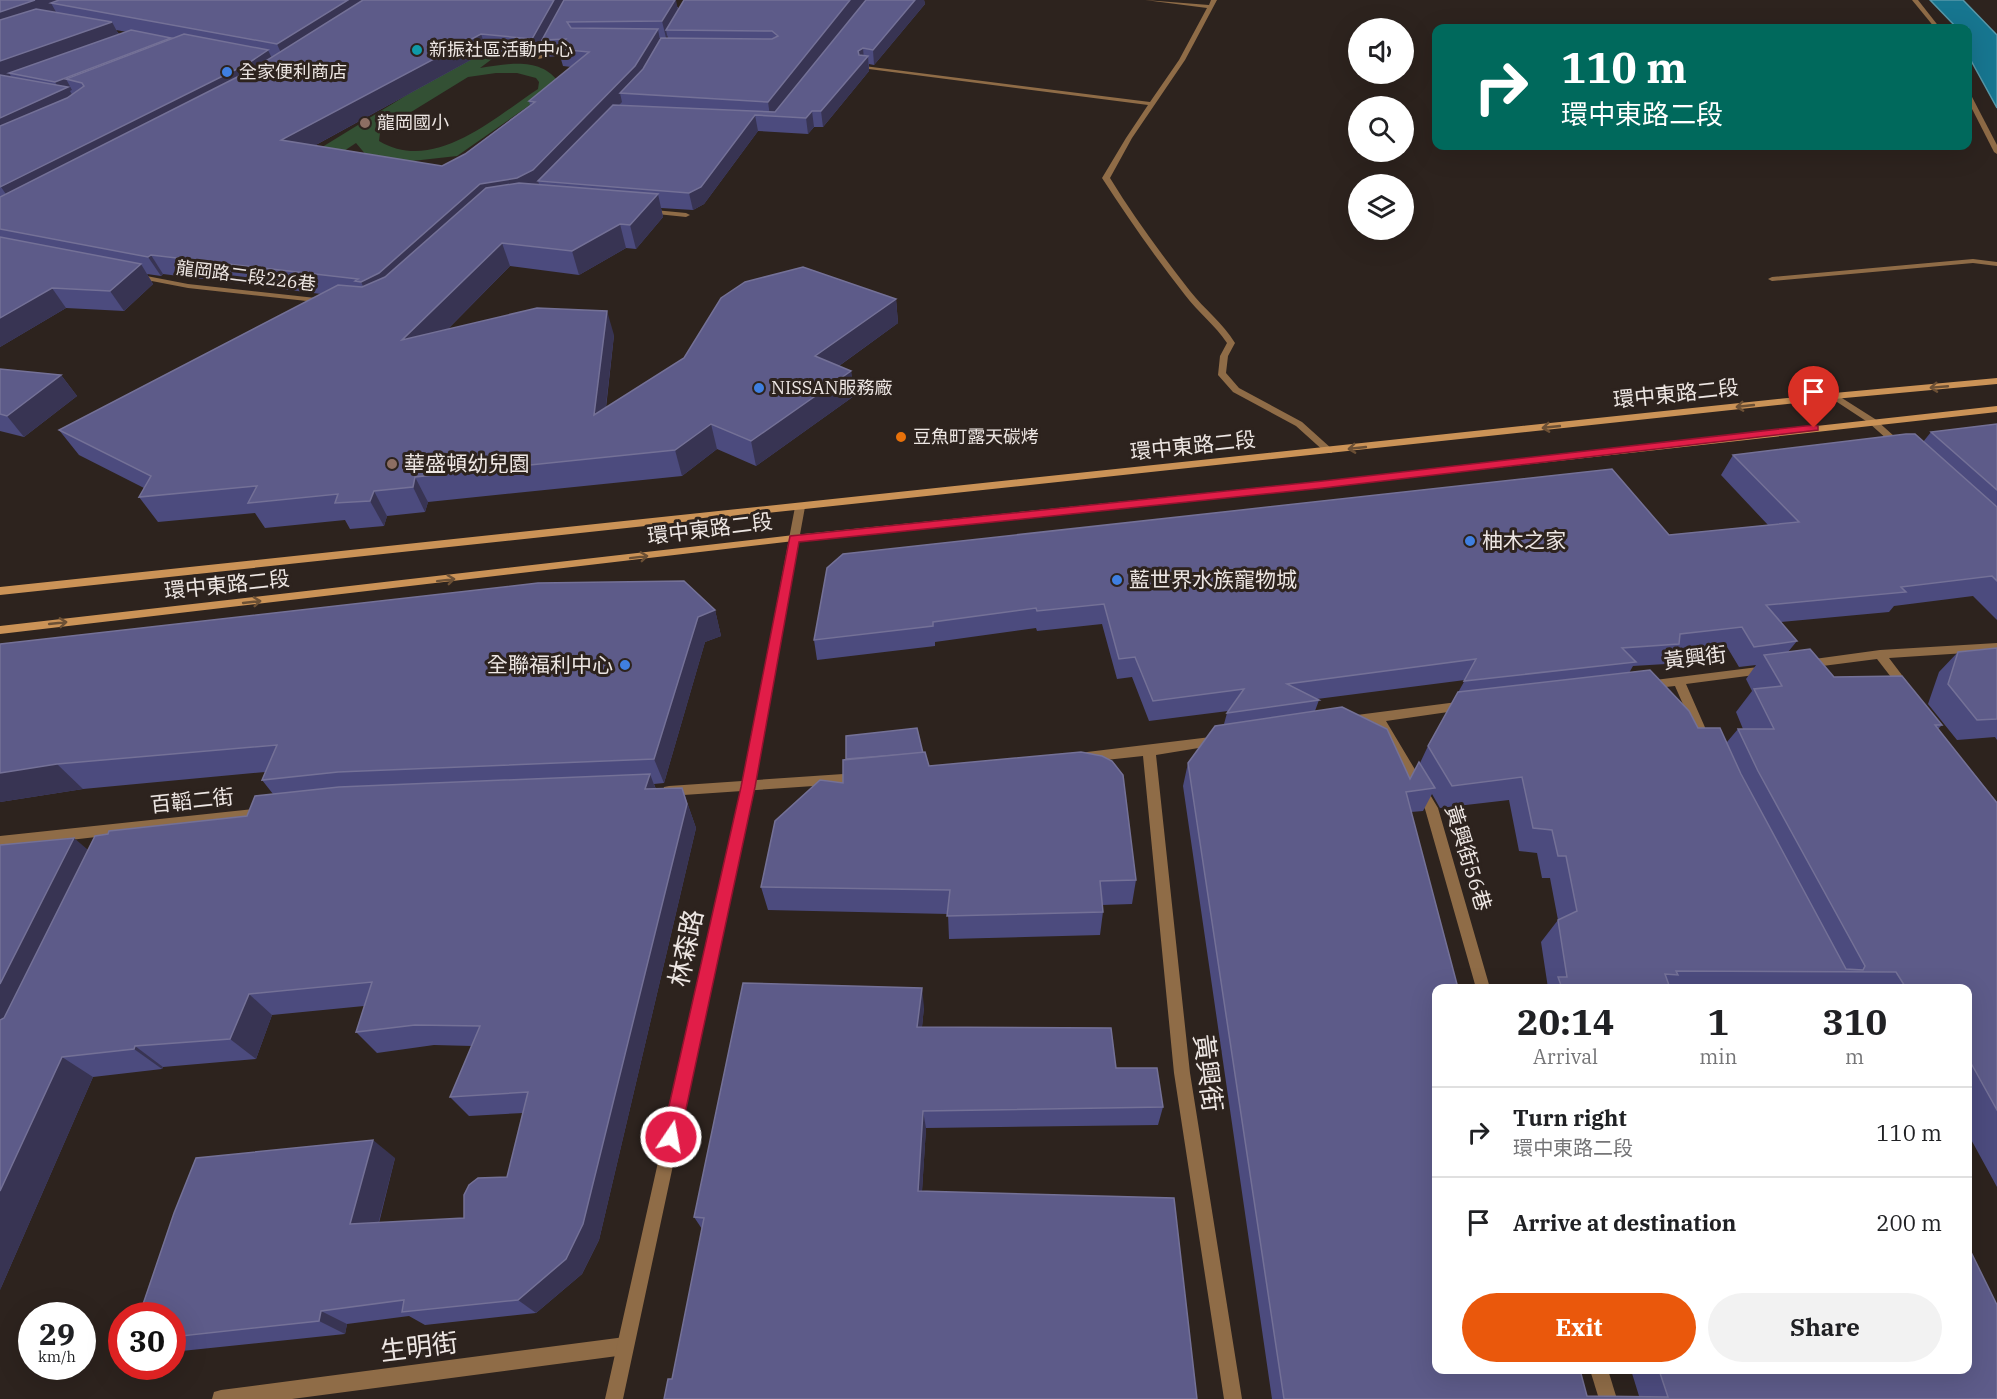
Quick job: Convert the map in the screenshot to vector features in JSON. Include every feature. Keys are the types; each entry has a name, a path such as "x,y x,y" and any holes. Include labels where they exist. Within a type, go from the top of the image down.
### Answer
{"main road":[{"name":"環中東路二段","path":"0,591 262,561 800,507 1834,396 1997,381"},
{"name":"環中東路二段","path":"0,630 794,538 1323,484 1872,421 1997,409"}],"street":[{"path":"1148,0 1213,3 1182,60 1129,138 1106,178 1132,219 1189,295 1224,332 1231,343 1224,356 1221,373 1236,390 1299,424 1329,451"},
{"path":"1915,0 1935,24"},
{"path":"540,58 555,30"},
{"path":"864,68 1152,104"},
{"path":"1972,104 1997,152"},
{"path":"640,211 686,215"},
{"path":"1772,279 1973,261 1997,264"},
{"name":"龍岡路二段226巷","path":"129,275 188,286 331,302"},
{"path":"1834,396 1872,421 1905,451"},
{"name":"林森路","path":"614,1399 748,787 800,507"},
{"path":"1797,666 1880,654 1997,646"},
{"path":"1880,654 1917,701"},
{"name":"黃興街","path":"1632,687 1774,669"},
{"path":"1679,682 1711,755"},
{"path":"1331,724 1481,705"},
{"name":"黃興街56巷","path":"1377,717 1431,808 1482,984"},
{"path":"1078,758 1149,751 1229,739"},
{"name":"黃興街","path":"1149,751 1182,1074 1233,1399"},
{"path":"653,791 748,787 866,777"},
{"name":"百韜二街","path":"0,842 277,812"},
{"path":"117,848 127,827"},
{"name":"生明街","path":"221,1399 625,1346"},
{"path":"1600,1374 1608,1398"}],"green space":[{"path":"475,53 496,56 480,68 513,64 534,66 544,69 560,84 457,156 403,162 367,156 356,143 329,161 306,157","holes":["517,73 536,78 539,82 538,89 463,138 442,147 421,151 400,149 379,141 380,133 385,128 468,77"]}],"water":[{"path":"1930,0 1963,0 1997,35 1997,108 1972,62 1972,24 1953,24"}],"building":[{"path":"0,0 35,0 0,12"},
{"path":"59,0 348,0 277,44 51,3"},
{"path":"363,0 554,0 532,39 481,34 281,140 442,166 465,154 535,102 529,101 589,52 558,49 566,39 542,40 564,0 675,0 662,21 567,22 571,28 658,29 635,66 533,170 517,178 480,184 379,273 361,282 355,281 358,279 151,255 148,257 0,229 0,197 253,69"},
{"path":"684,0 850,0 768,102 620,93 643,69 661,38 772,39 778,36 772,31 666,30"},
{"path":"866,0 915,0 873,50 863,48 858,51 859,55 868,56 821,111 812,111 806,118 755,115 701,187 689,193 538,181 613,105 775,112"},
{"path":"36,9 112,22 0,61 0,20"},
{"path":"131,30 171,38 55,82 9,73"},
{"path":"184,34 268,50 247,64 0,187 0,126 67,98 84,86 82,83 66,79"},
{"path":"0,75 68,87 0,118"},
{"path":"519,183 658,194 630,225 620,224 572,251 502,243 402,340 537,308 607,311 594,415 684,358 721,298 745,282 803,267 896,299 815,356 851,371 751,441 711,424 675,450 415,477 413,487 374,491 370,501 335,503 338,494 248,503 257,486 139,497 151,476 59,430 338,285 362,287 385,277 486,188"},
{"path":"0,237 141,264 110,291 52,288 0,318"},
{"path":"0,369 61,375 7,416 0,414"},
{"path":"1997,424 1997,490 1931,432"},
{"path":"1915,434 1997,507 1997,581 1992,576 1901,587 1906,592 1766,605 1797,641 1754,647 1742,627 1680,634 1679,644 1622,648 1636,662 1464,681 1476,659 1287,684 1319,700 1227,713 1244,689 1153,701 1135,657 1119,659 1104,604 1037,611 1036,608 933,622 933,626 814,640 827,568 843,554 1612,469 1669,535 1799,522 1733,455"},
{"path":"684,581 715,610 698,617 654,759 338,772 262,780 277,745 57,764 0,773 0,644 538,583"},
{"path":"1997,648 1997,719 1977,720 1948,684 1958,652"},
{"path":"1810,649 1834,677 1902,676 1942,725 1935,725 1997,803 1997,1110 1972,1065 1972,984 1904,984 1896,972 1676,971 1678,975 1665,974 1669,984 1561,984 1558,977 1567,977 1558,920 1577,911 1566,856 1558,856 1552,830 1533,828 1522,777 1452,786 1428,746 1458,692 1650,670 1689,711 1698,728 1720,728 1741,774 1846,969 1863,970 1865,966 1758,771 1738,729 1774,729 1754,689 1782,686 1764,655"},
{"path":"1342,707 1387,729 1410,779 1419,762 1435,788 1406,792 1457,984 1432,984 1432,1374 1581,1374 1587,1396 1668,1397 1660,1374 1972,1374 1972,1254 1997,1305 1997,1399 1284,1399 1188,763 1215,726"},
{"path":"917,728 923,753 846,759 846,736"},
{"path":"925,752 929,766 1081,752 1102,756 1112,761 1123,775 1136,880 1100,881 1103,912 947,916 950,890 761,887 775,821 820,780 843,783 843,760"},
{"path":"650,774 645,789 682,788 687,804 583,1224 566,1259 518,1300 402,1312 404,1300 321,1311 319,1321 186,1335 186,1302 144,1302 174,1213 196,1158 373,1140 350,1224 464,1218 464,1195 469,1185 478,1178 507,1177 528,1092 450,1097 480,1026 415,1025 356,1032 372,982 249,994 230,1039 135,1046 134,1049 62,1057 0,1191 0,1020 4,1018 95,836 108,834 109,831 247,816 255,796 339,787"},
{"path":"74,838 0,984 0,845"},
{"path":"743,983 922,988 917,1027 1111,1028 1116,1068 1157,1068 1163,1107 923,1111 918,1191 1174,1198 1197,1399 664,1399 668,1379 672,1379 704,1218 694,1217"}],"place":[{"name":"新振社區活動中心","path":"417,50"},
{"name":"全家便利商店","path":"227,72"},
{"name":"龍岡國小","path":"365,123"},
{"name":"NISSAN服務廠","path":"759,388"},
{"name":"豆魚町露天碳烤","path":"901,437"},
{"name":"華盛頓幼兒園","path":"392,464"},
{"name":"柚木之家","path":"1470,541"},
{"name":"藍世界水族寵物城","path":"1117,580"},
{"name":"全聯福利中心","path":"625,665"}],"route":[{"path":"671,1137 748,787 794,538 1323,484 1814,428"}]}
